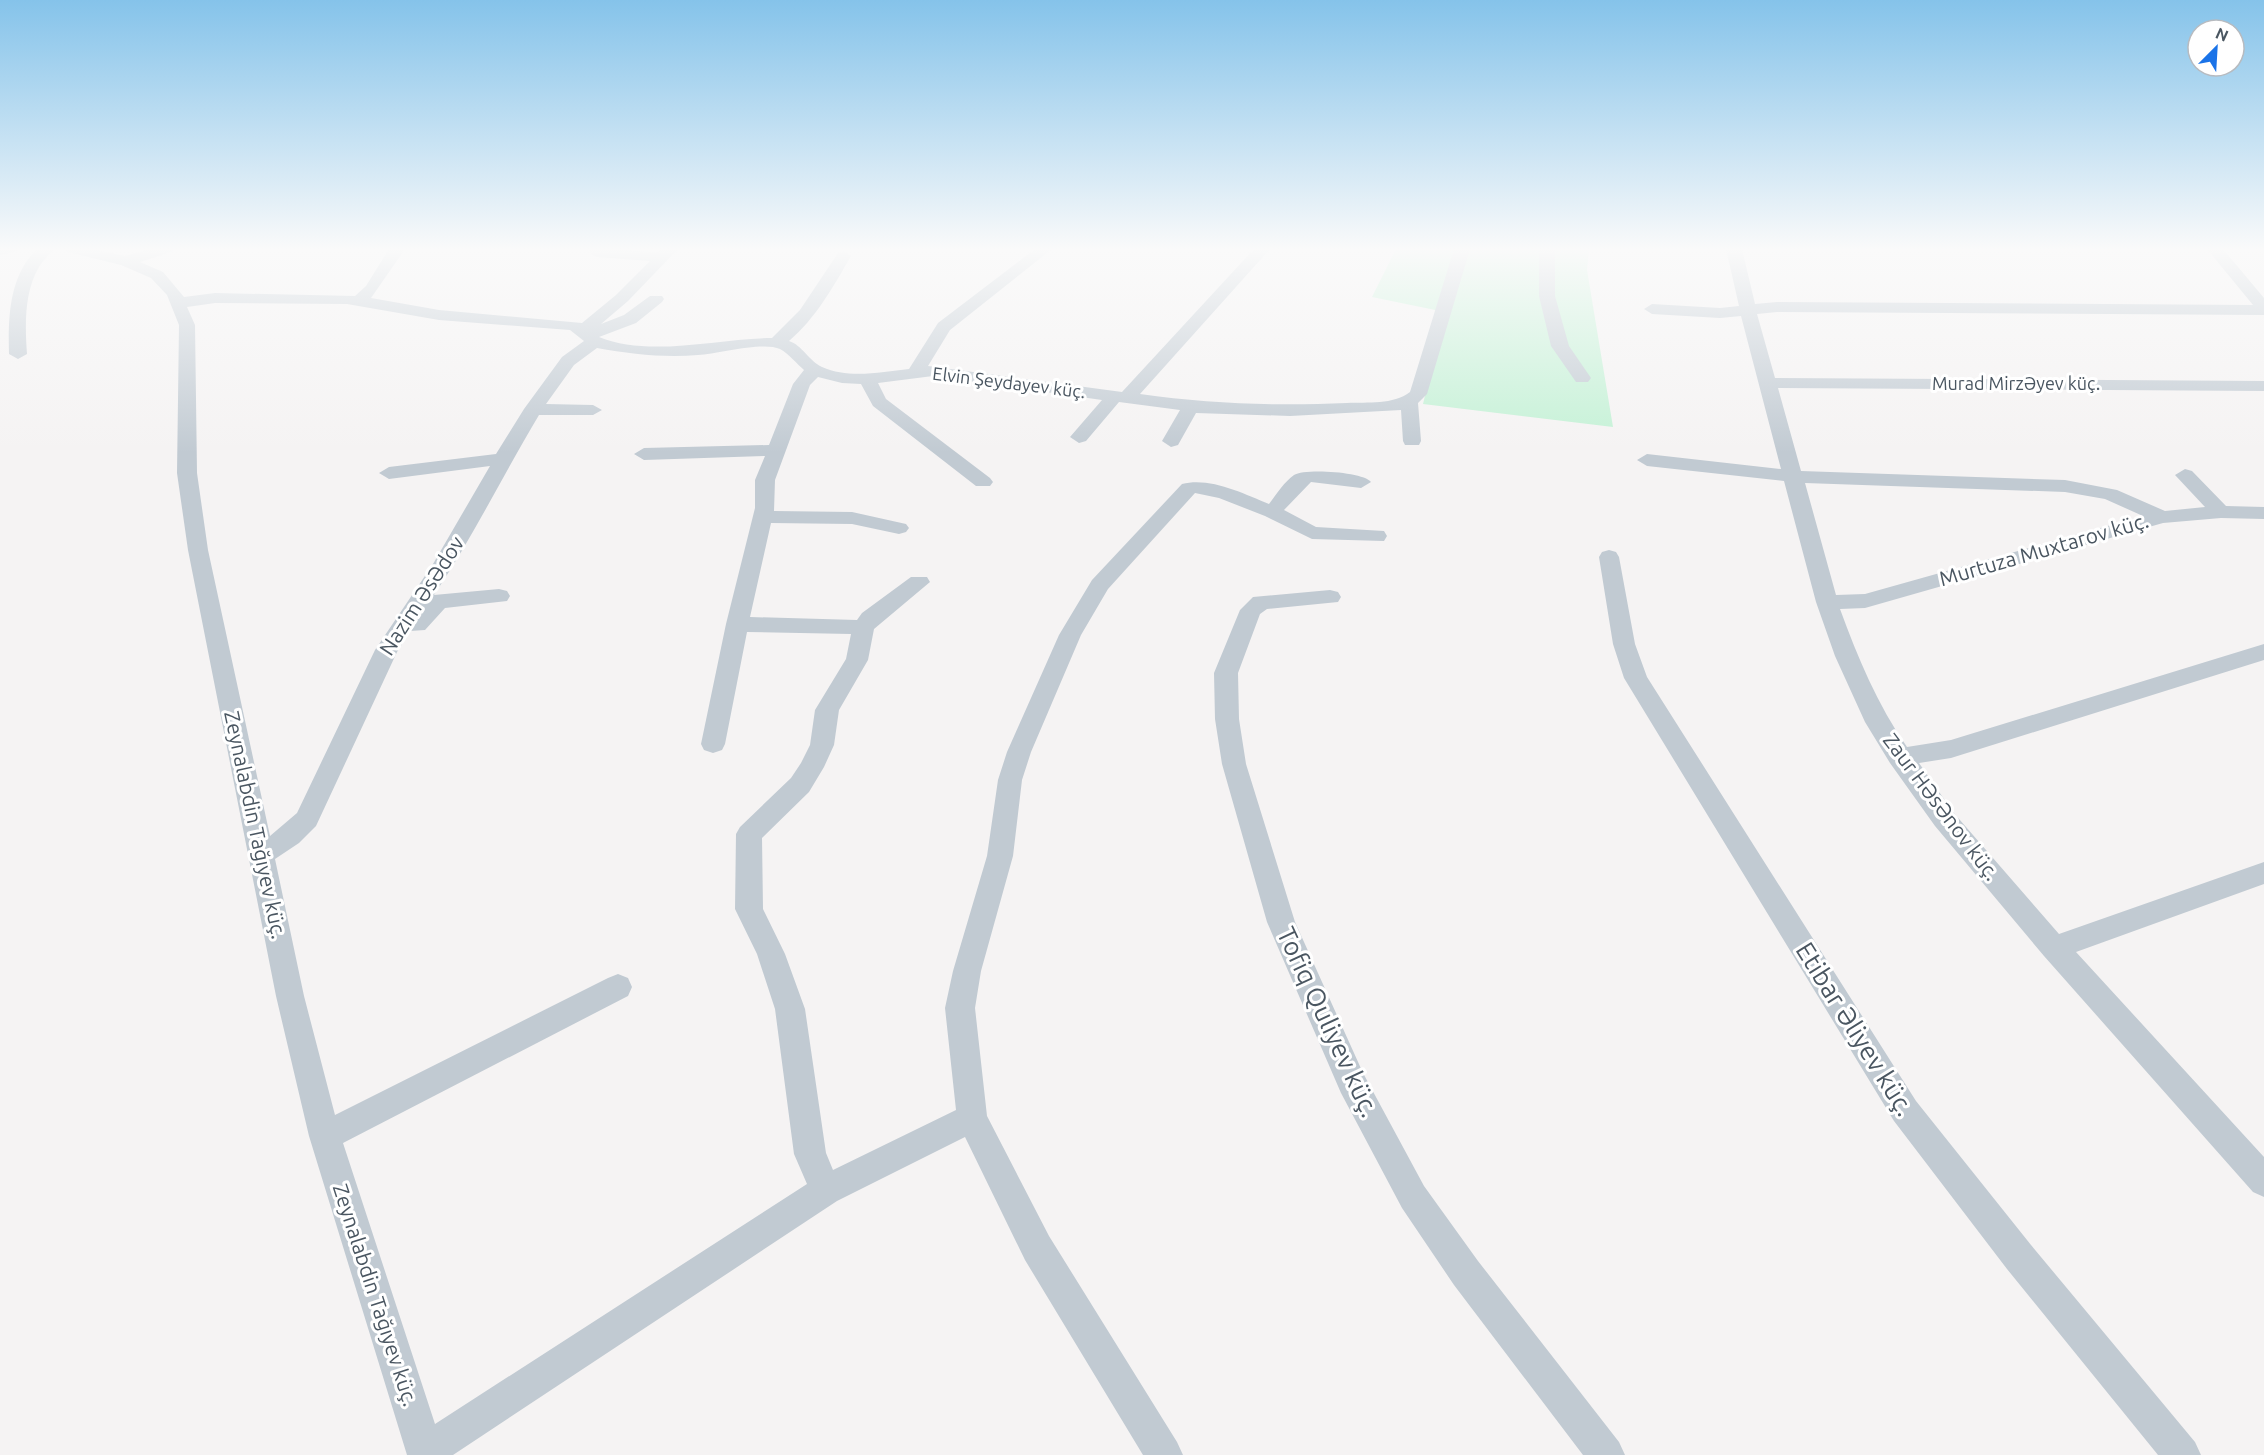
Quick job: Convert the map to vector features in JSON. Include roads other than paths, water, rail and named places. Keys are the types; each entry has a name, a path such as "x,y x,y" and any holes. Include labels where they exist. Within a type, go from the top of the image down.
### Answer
{"street":[{"path":"16,317 18,354"},
{"name":"Zeynalabdin Tağıyev küç.","path":"183,317 189,339 187,473 198,550 290,996 325,1136 426,1454"},
{"path":"469,317 562,323 615,347 665,351 776,342 792,331 804,317"},
{"path":"588,336 605,317"},
{"path":"588,336 633,317"},
{"path":"916,372 944,327 957,317"},
{"path":"1079,437 1120,398 1197,317"},
{"path":"1412,441 1401,403 1418,394 1440,317"},
{"path":"1552,317 1560,346 1582,378"},
{"name":"Zaur Həsənov küç.","path":"1750,317 1827,602 1858,682 1877,722 1944,819 2055,948 2261,1174"},
{"name":"Nazim Əsədov","path":"261,855 290,836 308,819 386,650 448,558 533,409 588,336"},
{"name":"Elvin Şeydayev küç.","path":"776,342 786,346 814,370 842,378 867,379 916,372 951,373 1190,408 1290,411 1401,403"},
{"path":"713,744 737,624 764,517 765,480 802,384 814,370"},
{"path":"867,379 879,402 983,482"},
{"name":"Murad Mirzəyev küç.","path":"1769,382 2264,386"},
{"path":"1171,441 1190,408"},
{"path":"533,409 593,410"},
{"path":"644,454 776,450"},
{"path":"389,473 503,459"},
{"path":"1647,460 1792,476 2065,486 2110,494 2162,517"},
{"path":"2186,475 2221,512"},
{"path":"1272,512 1300,480 1308,476 1361,482"},
{"path":"1164,1455 1037,1248 972,1118 960,1008 967,971 1000,856 1010,780 1019,752 1070,635 1100,585 1189,488 1197,487 1217,491 1272,512 1312,533 1377,536"},
{"name":"Murtuza Muxtarov küç.","path":"1827,602 1865,601 2162,517 2221,512 2264,513"},
{"path":"764,517 852,518 899,528"},
{"name":"Etibar Əliyev küç.","path":"1609,557 1624,644 1636,678 1905,1111 2019,1257 2182,1455"},
{"path":"826,1190 810,1154 790,1009 771,954 749,909 749,834 800,785 813,767 822,746 830,703 857,660 863,628 870,618 919,582"},
{"path":"386,650 411,633 426,612 439,601 499,596"},
{"name":"Tofiq Quliyev küç.","path":"1330,597 1261,602 1251,610 1226,674 1227,719 1234,765 1281,922 1352,1083 1413,1197 1466,1273 1606,1455"},
{"path":"737,624 838,625 863,628"},
{"path":"1899,757 1951,748 2264,652"},
{"path":"2055,948 2264,873"},
{"path":"325,1136 618,987"},
{"path":"426,1454 826,1190 972,1118"}]}
